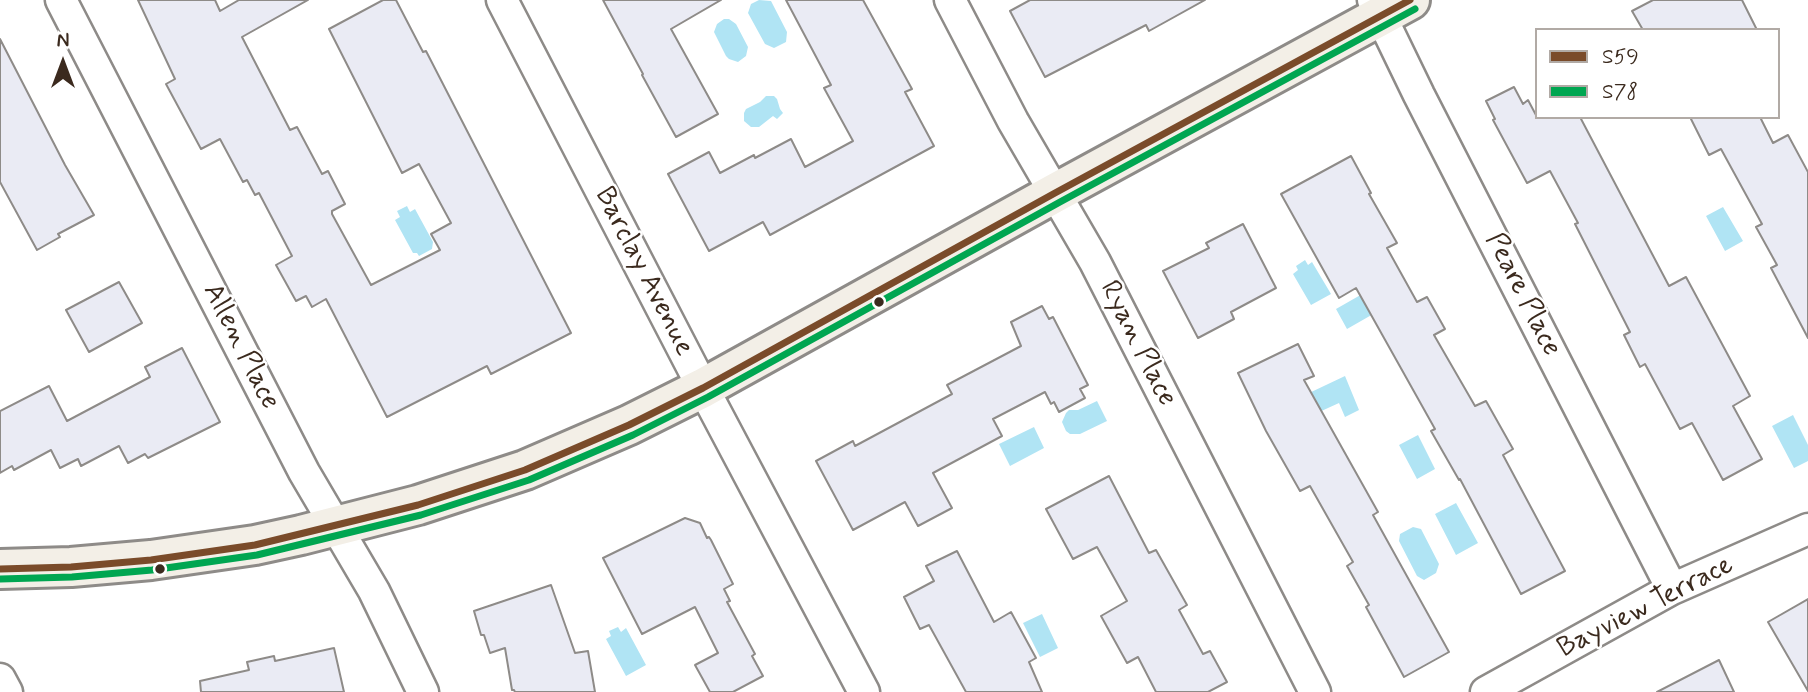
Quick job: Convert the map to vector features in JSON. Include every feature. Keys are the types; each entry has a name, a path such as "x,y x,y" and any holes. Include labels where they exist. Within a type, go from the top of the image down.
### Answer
{"main road":[{"path":"0,569 97,565 255,545 418,505 525,470 629,425 703,388 1388,5"}],"street":[{"name":"Allen Place","path":"61,0 304,472 374,592 423,692"},
{"name":"Barclay Avenue","path":"502,0 863,692"},
{"name":"Ryan Place","path":"950,0 1013,121 1095,262 1315,692"},
{"name":"Peare Place","path":"1388,5 1419,95 1672,589"},
{"name":"Bayview Terrace","path":"1486,692 1672,589 1808,529"},
{"path":"0,679 7,692"}],"water":[{"path":"759,0 771,1 787,32 786,42 774,48 765,44 748,13 751,4"},
{"path":"724,19 736,24 748,47 746,56 738,62 726,56 714,32 717,24"},
{"path":"766,96 774,96 777,99 783,113 777,119 773,116 759,127 751,127 744,121 744,113"},
{"path":"407,206 410,212 415,209 433,242 432,249 419,256 413,253 395,220 400,217 397,211"},
{"path":"1723,207 1743,241 1725,251 1706,216"},
{"path":"1305,260 1308,265 1312,262 1331,294 1311,305 1293,274 1298,270 1296,266"},
{"path":"1378,285 1389,305 1347,329 1336,309"},
{"path":"1345,376 1359,410 1345,417 1339,403 1317,413 1307,394"},
{"path":"1097,401 1107,421 1080,434 1066,431 1062,422 1069,410 1078,410"},
{"path":"1793,415 1808,445 1808,461 1794,468 1772,426"},
{"path":"1034,427 1044,448 1010,466 999,444"},
{"path":"1418,435 1435,469 1417,479 1399,445"},
{"path":"1456,503 1478,543 1456,555 1435,514"},
{"path":"1413,527 1421,529 1439,564 1436,573 1424,580 1417,576 1399,541 1400,534"},
{"path":"1042,614 1058,648 1040,657 1023,623"},
{"path":"618,627 621,632 626,628 646,665 626,676 606,639 611,636 609,631"}],"building":[{"path":"138,0 215,0 220,11 239,0 308,0 242,37 290,130 297,127 322,174 328,171 345,204 332,211 332,214 371,285 440,250 431,234 451,223 419,164 402,173 329,29 383,0 396,0 423,52 426,51 571,333 491,374 487,366 387,417 326,299 312,307 306,296 296,301 276,265 292,256 259,193 255,195 247,180 243,182 220,139 201,149 166,84 175,79"},
{"path":"603,0 721,0 671,29 718,114 676,137"},
{"path":"786,0 863,0 912,89 905,92 934,146 770,235 763,222 709,251 668,174 709,152 720,173 791,139 805,167 853,141 824,88 831,85"},
{"path":"1030,0 1205,0 1149,31 1146,25 1045,77 1010,11"},
{"path":"1653,0 1742,0 1756,28 1642,28 1632,11"},
{"path":"0,39 94,215 58,234 60,237 37,250 0,182"},
{"path":"1514,87 1523,104 1528,100 1535,119 1581,119 1669,286 1686,277 1750,396 1733,406 1762,459 1723,480 1692,423 1680,429 1645,364 1640,367 1624,335 1630,332 1550,171 1527,183 1493,120 1495,119 1486,101"},
{"path":"1691,119 1761,119 1773,143 1788,135 1808,172 1808,338 1771,268 1777,265 1756,227 1762,224 1721,149 1709,155"},
{"path":"1351,156 1397,243 1387,248 1417,302 1427,297 1445,329 1434,335 1475,406 1486,401 1513,449 1503,455 1565,571 1521,594 1460,479 1431,431 1435,429 1356,288 1339,298 1281,194"},
{"path":"1243,224 1276,288 1231,312 1234,319 1198,338 1163,271 1209,248 1206,243"},
{"path":"119,282 142,323 89,352 66,310"},
{"path":"1042,306 1049,319 1053,317 1088,385 1080,389 1085,398 1059,412 1045,392 993,419 1002,436 933,473 952,508 918,526 905,502 853,530 816,461 853,441 855,446 952,394 947,385 1021,346 1011,322"},
{"path":"1298,344 1314,376 1304,380 1378,512 1373,515 1449,652 1404,677 1347,566 1353,562 1310,486 1300,491 1266,431 1238,373"},
{"path":"182,348 220,422 148,458 145,454 128,463 119,446 81,466 78,459 60,468 51,450 14,470 12,466 0,473 0,411 49,386 67,421 150,377 145,367"},
{"path":"1109,476 1149,553 1156,550 1187,605 1179,610 1203,654 1210,651 1227,682 1208,692 1156,692 1138,657 1127,663 1101,616 1127,601 1097,547 1073,559 1046,509"},
{"path":"685,518 700,523 733,584 724,589 730,601 727,602 755,654 752,656 763,676 733,692 710,692 695,665 718,653 695,607 642,634 603,558"},
{"path":"957,551 994,622 1011,612 1036,658 1029,662 1042,692 966,692 929,625 920,629 904,597 934,581 926,566"},
{"path":"551,585 575,653 588,651 595,692 515,692 512,690 505,648 490,653 484,635 481,635 474,611"},
{"path":"1808,599 1808,691 1768,622"},
{"path":"334,648 344,692 201,692 200,681 249,670 247,662 274,656 275,661"},
{"path":"1719,660 1734,692 1657,692"}],"transit line":[{"name":"S59","path":"0,569 71,567 151,560 255,545 418,505 525,470 629,425 703,388 1410,0"},
{"name":"S78","path":"0,579 72,577 152,570 257,555 421,515 529,480 633,435 708,397 1415,9"}]}
